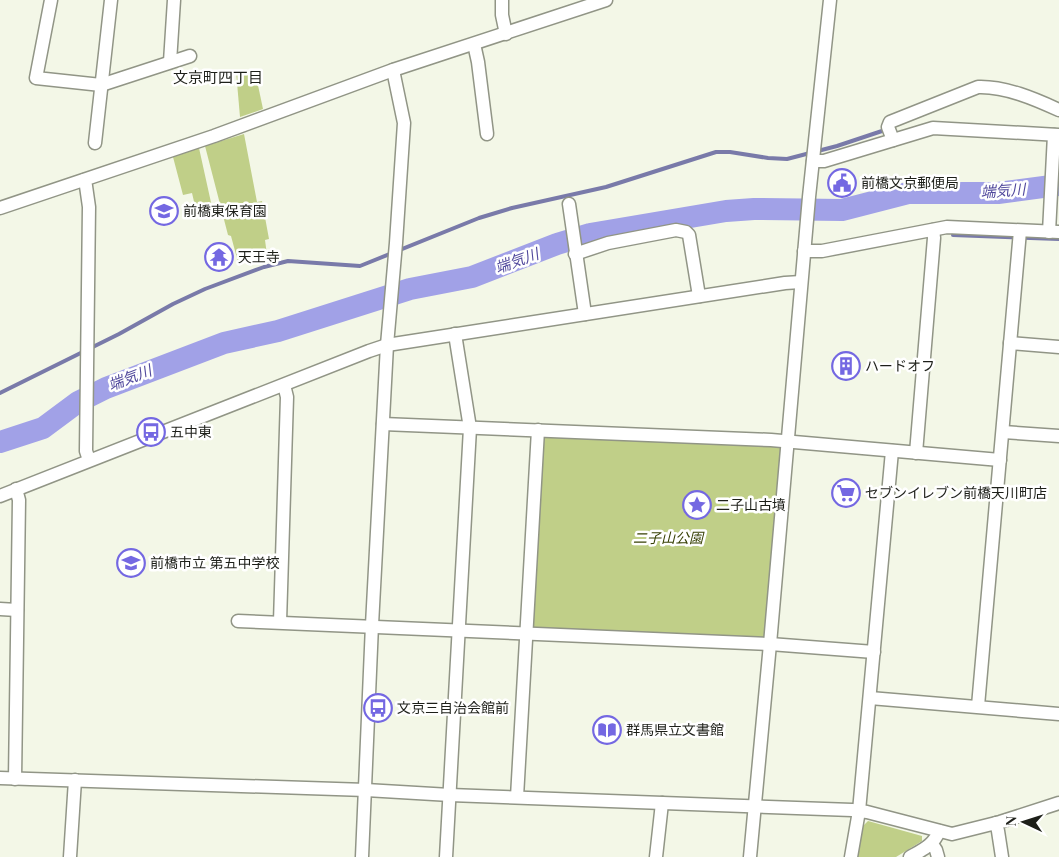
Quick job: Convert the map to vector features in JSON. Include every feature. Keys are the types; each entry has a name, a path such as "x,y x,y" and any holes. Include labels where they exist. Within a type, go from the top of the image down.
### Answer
{"street":[{"path":"51,0 36,78 101,85 190,56"},
{"path":"95,142 111,0"},
{"path":"170,62 174,0"},
{"path":"502,0 503,24 506,34"},
{"path":"0,208 214,136 393,70 506,34 572,6 606,0"},
{"path":"750,857 801,282 830,0"},
{"path":"474,44 487,134"},
{"path":"362,857 387,345 404,123 393,70"},
{"path":"893,140 888,127 890,122 978,87 990,87 1018,94 1059,110"},
{"path":"804,251 822,251 947,227 1054,232 1051,193 1057,135 933,128 824,161 813,161"},
{"path":"84,180 89,207 86,450 89,460"},
{"path":"569,204 585,314"},
{"path":"576,254 608,243 676,230 686,232 689,235 698,296"},
{"path":"916,453 934,238 933,230"},
{"path":"978,706 1020,230"},
{"path":"0,496 387,345 698,296 801,282"},
{"path":"446,857 470,428 455,334"},
{"path":"1010,343 1059,347"},
{"path":"280,622 287,397 284,386"},
{"path":"383,424 788,442 1000,460"},
{"path":"517,797 538,430"},
{"path":"1002,432 1059,436"},
{"path":"851,857 859,811 892,451"},
{"path":"15,779 19,500 16,490"},
{"path":"0,610 17,610"},
{"path":"238,621 770,644 874,652"},
{"path":"870,698 1059,714"},
{"path":"0,778 366,790 859,811 939,831 957,833 996,823 1059,802"},
{"path":"70,857 75,780"},
{"path":"656,857 662,803"},
{"path":"996,823 1002,857"},
{"path":"910,857 932,844 936,840 939,831"},
{"path":"932,844 938,857"}],"green space":[{"path":"236,71 255,71 263,109 240,117"},
{"path":"244,134 257,202 262,201 269,239 265,240 267,255 238,262 231,236 228,235 205,146"},
{"path":"199,148 212,207 196,210 192,193 183,195 173,157"},
{"name":"二子山公園","path":"538,430 787,442 770,644 526,634"},
{"path":"868,821 922,836 922,841 896,857 857,857 863,826"}],"waterway":[{"path":"0,393 119,334 173,304 205,289 264,267 288,261 360,266 479,218 512,208 606,187 716,152 787,159 837,146 882,131"},
{"name":"端気川","path":"0,442 43,428 78,402 106,388 224,343 278,331 410,289 472,277 557,244 590,234 726,211 754,209 842,210 908,193 998,193 1059,185"},
{"path":"953,235 1059,239"}],"place":[{"name":"前橋文京郵便局","path":"842,183"},
{"name":"前橋東保育園","path":"164,211"},
{"name":"天王寺","path":"219,257"},
{"name":"ハードオフ","path":"846,366"},
{"name":"五中東","path":"151,432"},
{"name":"セブンイレブン前橋天川町店","path":"846,493"},
{"name":"二子山古墳","path":"697,505"},
{"name":"前橋市立 第五中学校","path":"131,563"},
{"name":"文京三自治会館前","path":"378,708"},
{"name":"群馬県立文書館","path":"607,730"}],"district":[{"name":"文京町四丁目","path":"218,78"}]}
